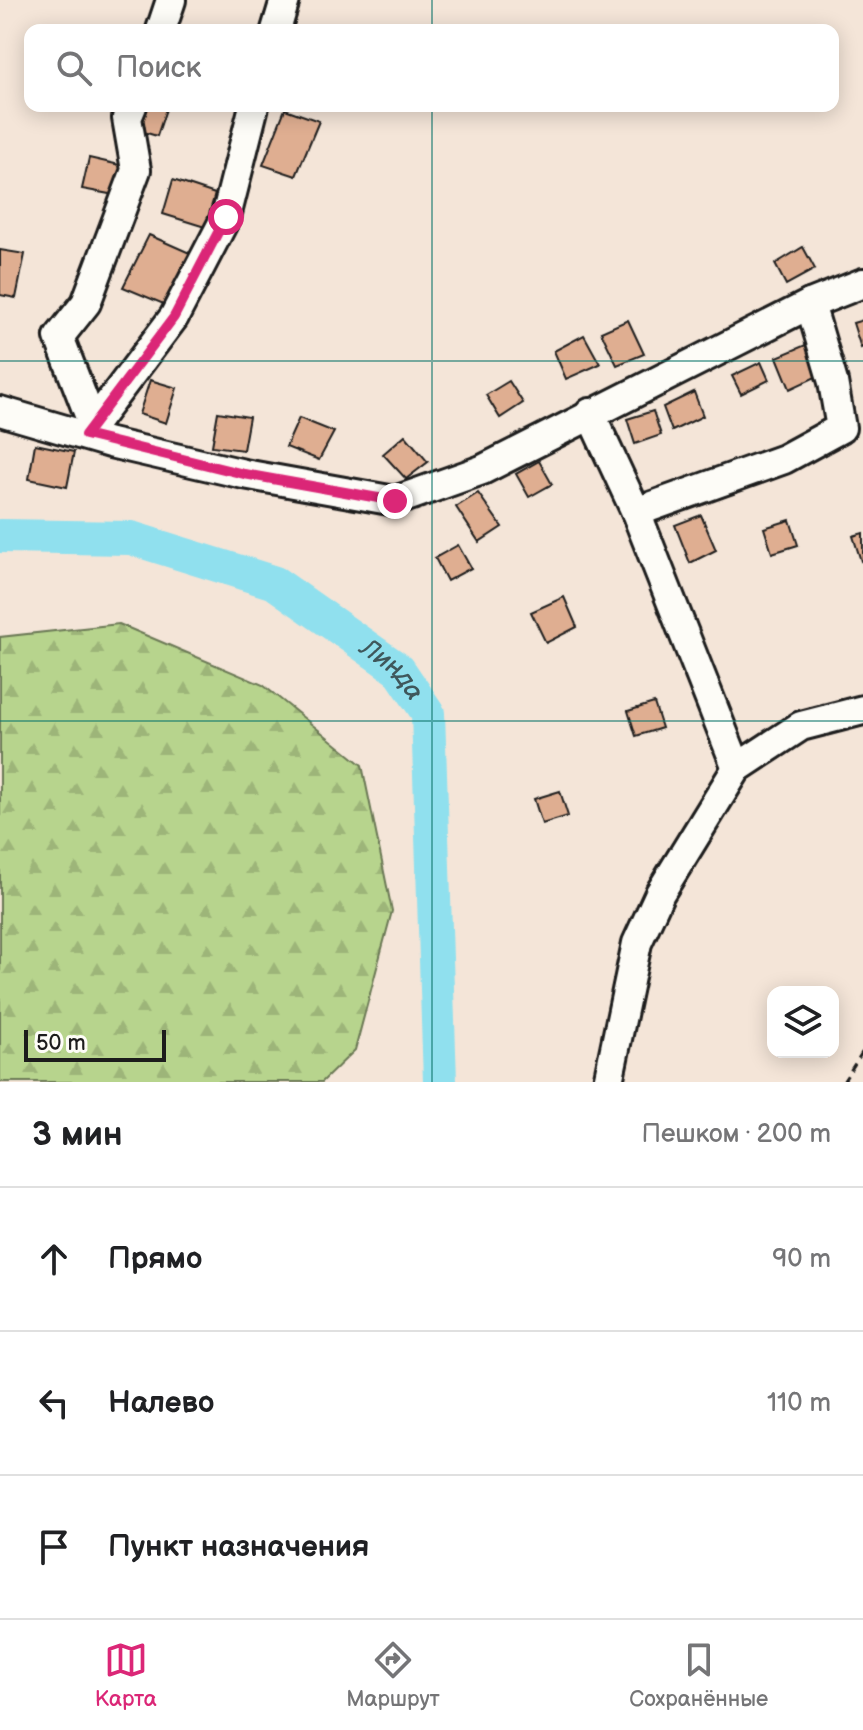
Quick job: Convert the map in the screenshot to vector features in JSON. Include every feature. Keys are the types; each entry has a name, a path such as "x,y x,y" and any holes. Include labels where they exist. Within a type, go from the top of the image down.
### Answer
{"street":[{"path":"163,24 171,0"},
{"path":"278,24 285,0"},
{"path":"89,430 59,337 86,303 136,170 127,118 130,112"},
{"path":"89,430 174,317 226,217 252,112"},
{"path":"0,411 89,430 244,474 395,501 482,470 810,304 863,283"},
{"path":"636,512 784,459 841,428 833,382 810,304"},
{"path":"590,413 636,512 737,768"},
{"path":"608,1082 637,943 660,893 737,768 801,726 863,710"}],"path":[{"path":"843,1082 863,1051"}],"green space":[{"path":"119,624 263,685 362,765 392,911 355,1050 322,1082 0,1082 0,637"}],"building":[{"path":"145,112 165,112 157,136 140,131"},
{"path":"284,112 319,121 296,176 263,165"},
{"path":"89,158 124,166 115,195 82,189"},
{"path":"173,180 215,194 205,227 163,214"},
{"path":"149,235 192,254 166,305 123,287"},
{"path":"803,247 815,269 786,285 775,264"},
{"path":"0,250 25,254 16,298 0,295"},
{"path":"628,320 644,354 617,365 601,332"},
{"path":"863,320 863,347 861,348 853,323"},
{"path":"584,335 600,364 566,379 554,351"},
{"path":"808,344 820,375 790,389 777,357"},
{"path":"761,362 769,380 741,394 732,376"},
{"path":"150,380 177,388 166,423 139,414"},
{"path":"509,381 523,403 500,418 486,395"},
{"path":"694,392 703,416 672,431 663,407"},
{"path":"653,411 661,435 635,444 627,419"},
{"path":"218,412 249,417 243,450 212,446"},
{"path":"299,418 334,432 319,460 286,447"},
{"path":"405,435 428,462 406,479 383,454"},
{"path":"35,444 74,452 67,487 29,479"},
{"path":"539,461 552,484 529,497 516,474"},
{"path":"478,493 502,527 479,542 456,507"},
{"path":"701,515 716,550 690,563 675,525"},
{"path":"790,520 798,545 772,553 764,528"},
{"path":"863,533 863,560 861,561 853,536"},
{"path":"458,545 471,568 447,581 435,558"},
{"path":"564,597 577,627 546,643 531,612"},
{"path":"654,703 662,728 636,736 628,711"},
{"path":"560,791 568,816 542,824 534,799"}],"waterway":[{"name":"Линда","path":"0,536 131,538 275,583 399,670 428,713 440,1082"}],"route":[{"path":"226,217 174,317 85,435 244,474 395,501"}]}
